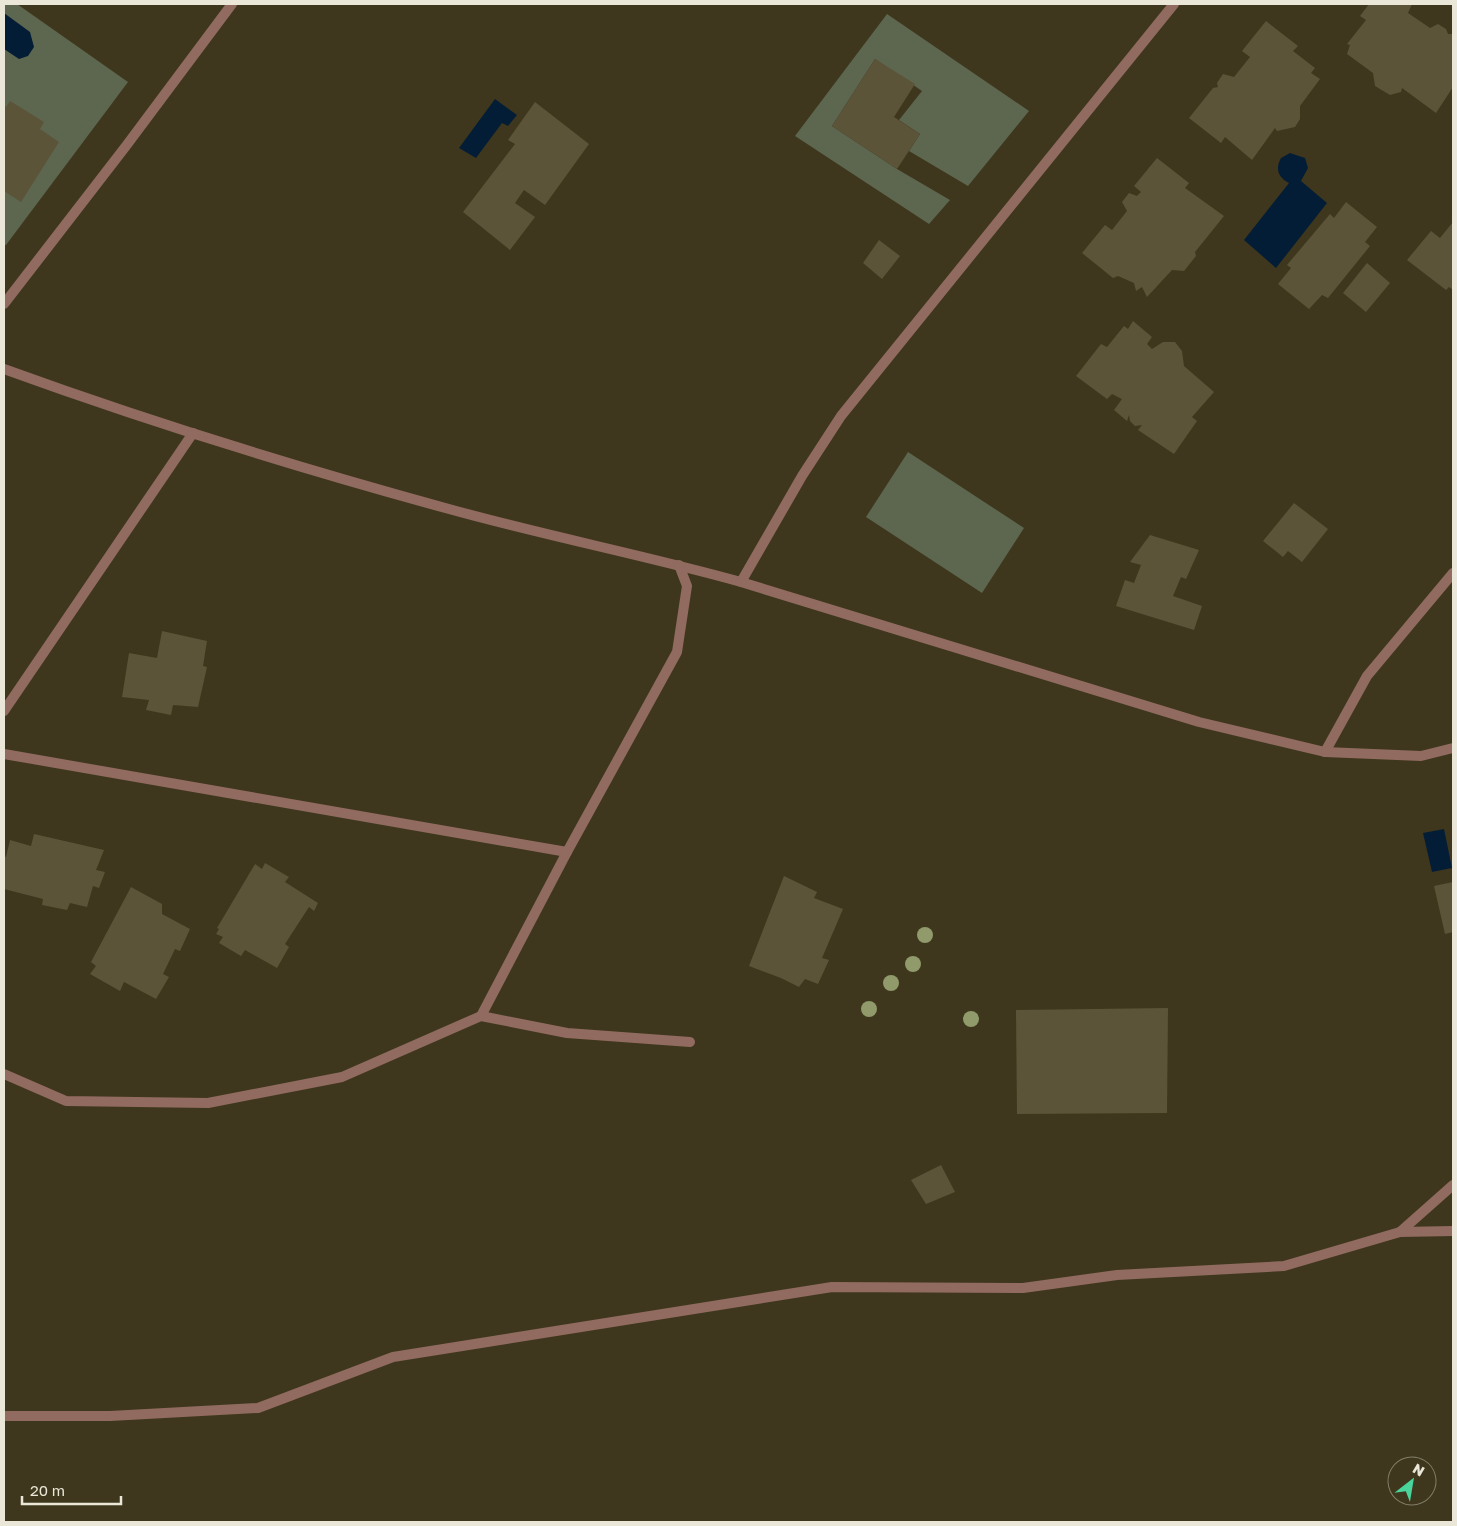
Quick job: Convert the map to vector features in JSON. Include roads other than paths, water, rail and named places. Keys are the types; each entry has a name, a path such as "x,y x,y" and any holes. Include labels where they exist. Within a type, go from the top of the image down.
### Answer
{"street":[{"path":"4,304 126,146 232,4"},
{"path":"741,582 802,476 841,416 1174,4"},
{"path":"4,370 115,410 450,510 679,565 741,582 1199,722 1325,752 1420,756 1453,748"},
{"path":"4,711 193,433"},
{"path":"481,1016 567,852 677,652 687,586 679,565"},
{"path":"1325,752 1367,676 1453,573"},
{"path":"4,754 567,852"},
{"path":"4,1074 66,1102 208,1103 342,1077 481,1016 567,1033 690,1042"},
{"path":"1400,1232 1453,1185"},
{"path":"4,1416 110,1416 258,1408 393,1357 832,1287 1023,1288 1117,1275 1284,1266 1400,1232 1453,1231"}],"water":[{"path":"4,13 30,32 34,47 28,56 19,59 4,49"},
{"path":"495,99 517,115 508,126 502,123 476,158 459,148"},
{"path":"1290,153 1305,158 1308,168 1301,181 1327,203 1276,268 1244,240 1289,183 1280,175 1278,166 1281,158"},
{"path":"1444,829 1452,868 1432,872 1423,833"}]}
